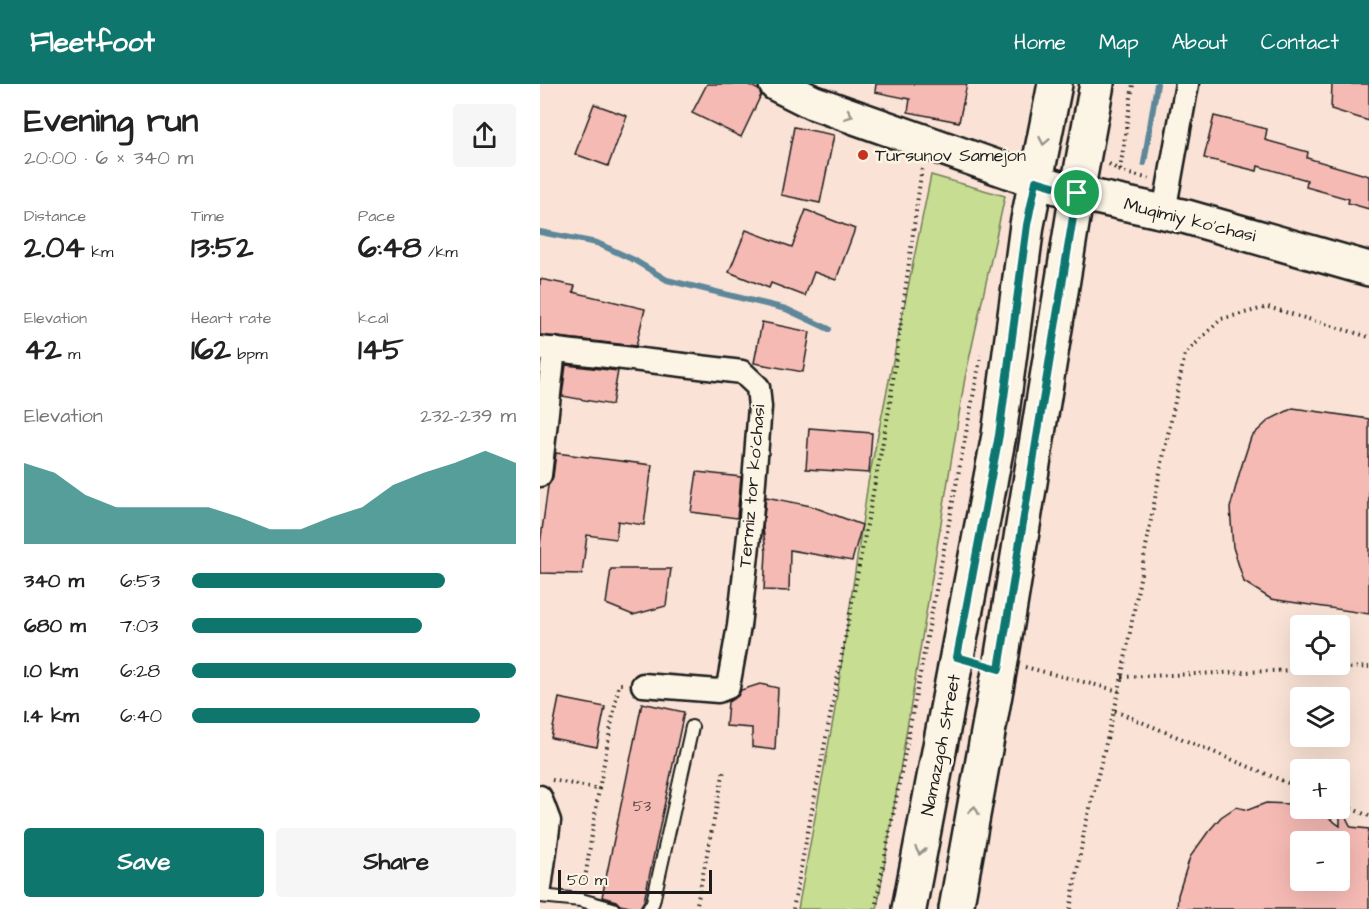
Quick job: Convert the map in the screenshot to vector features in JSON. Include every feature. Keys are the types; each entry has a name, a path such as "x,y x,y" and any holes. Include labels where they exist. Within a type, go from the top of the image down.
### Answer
{"main road":[{"name":"Muqimiy ko'chasi","path":"776,84 814,96 926,142 1036,181 1077,193 1164,212 1369,269"},
{"name":"Namazgoh Street","path":"909,909 999,435 1027,225 1055,84"},
{"path":"956,909 1000,665 1097,84"},
{"path":"957,657 1000,665"}],"street":[{"path":"1164,212 1187,84"},
{"path":"540,475 547,348"},
{"name":"Termiz tor ko'chasi","path":"547,348 742,372 758,387 760,407 752,507 739,626 728,687 718,691 643,685"},
{"path":"540,888 549,821 545,788"}],"lane":[{"path":"649,909 653,902 692,727"},
{"path":"540,896 581,900 614,909"}],"path":[{"path":"1115,201 1133,84"},
{"path":"793,909 889,410 926,142"},
{"path":"1070,909 1085,827 1115,711 1159,477 1185,354 1221,319 1268,307 1369,337"},
{"path":"875,909 982,350"},
{"path":"1000,665 1119,690"},
{"path":"1122,677 1369,667"},
{"path":"581,900 619,684 643,685"},
{"path":"1115,711 1290,784"},
{"path":"696,909 724,770"},
{"path":"545,788 599,789"},
{"path":"1350,808 1369,816"}],"green space":[{"path":"931,175 1005,196 965,378 877,909 798,909 834,715 868,483"}],"building":[{"path":"707,84 747,84 759,90 761,95 741,137 692,113"},
{"path":"876,84 967,84 959,122 908,112 910,99 875,92"},
{"path":"1332,84 1369,84 1369,121 1331,109"},
{"path":"594,104 627,116 608,166 575,154"},
{"path":"1214,116 1267,129 1265,140 1308,152 1307,158 1369,176 1369,209 1348,203 1349,199 1306,187 1307,180 1258,166 1257,171 1204,158"},
{"path":"794,127 834,135 820,203 781,195"},
{"path":"806,210 855,229 836,280 814,272 805,296 771,283 769,288 729,272 746,230 792,247"},
{"path":"540,279 575,286 573,292 645,309 636,346 540,335"},
{"path":"762,322 810,332 803,372 754,363"},
{"path":"566,365 618,371 612,405 562,396"},
{"path":"1293,408 1369,419 1369,614 1271,599 1244,582 1233,547 1230,508 1240,471 1251,437 1269,420"},
{"path":"809,428 872,433 869,473 806,469"},
{"path":"556,453 652,465 644,525 618,521 616,539 587,535 582,574 540,573 540,545 548,486 553,477"},
{"path":"697,472 741,477 737,518 691,512"},
{"path":"766,497 811,506 862,525 852,561 790,550 789,591 764,590 766,552 763,528"},
{"path":"611,569 671,569 666,606 633,615 606,604"},
{"path":"760,684 778,688 775,750 752,747 752,728 726,726 728,702 738,696 741,690"},
{"path":"559,698 605,707 597,747 551,738"},
{"path":"642,703 684,712 644,901 639,909 620,905 616,901 602,897"},
{"path":"1266,803 1290,804 1290,819 1330,819 1340,826 1340,819 1347,819 1351,827 1369,829 1367,847 1369,847 1369,909 1177,909 1178,895 1190,857 1221,817 1236,807 1248,810"}],"waterway":[{"path":"1144,163 1157,84"},
{"path":"540,232 597,243 634,260 667,280 786,309 829,329"}],"place":[{"name":"Tursunov Samejon","path":"863,155"}],"route":[{"path":"1036,181 1077,193 999,669 957,657 999,435 1027,225 1036,181"}]}
